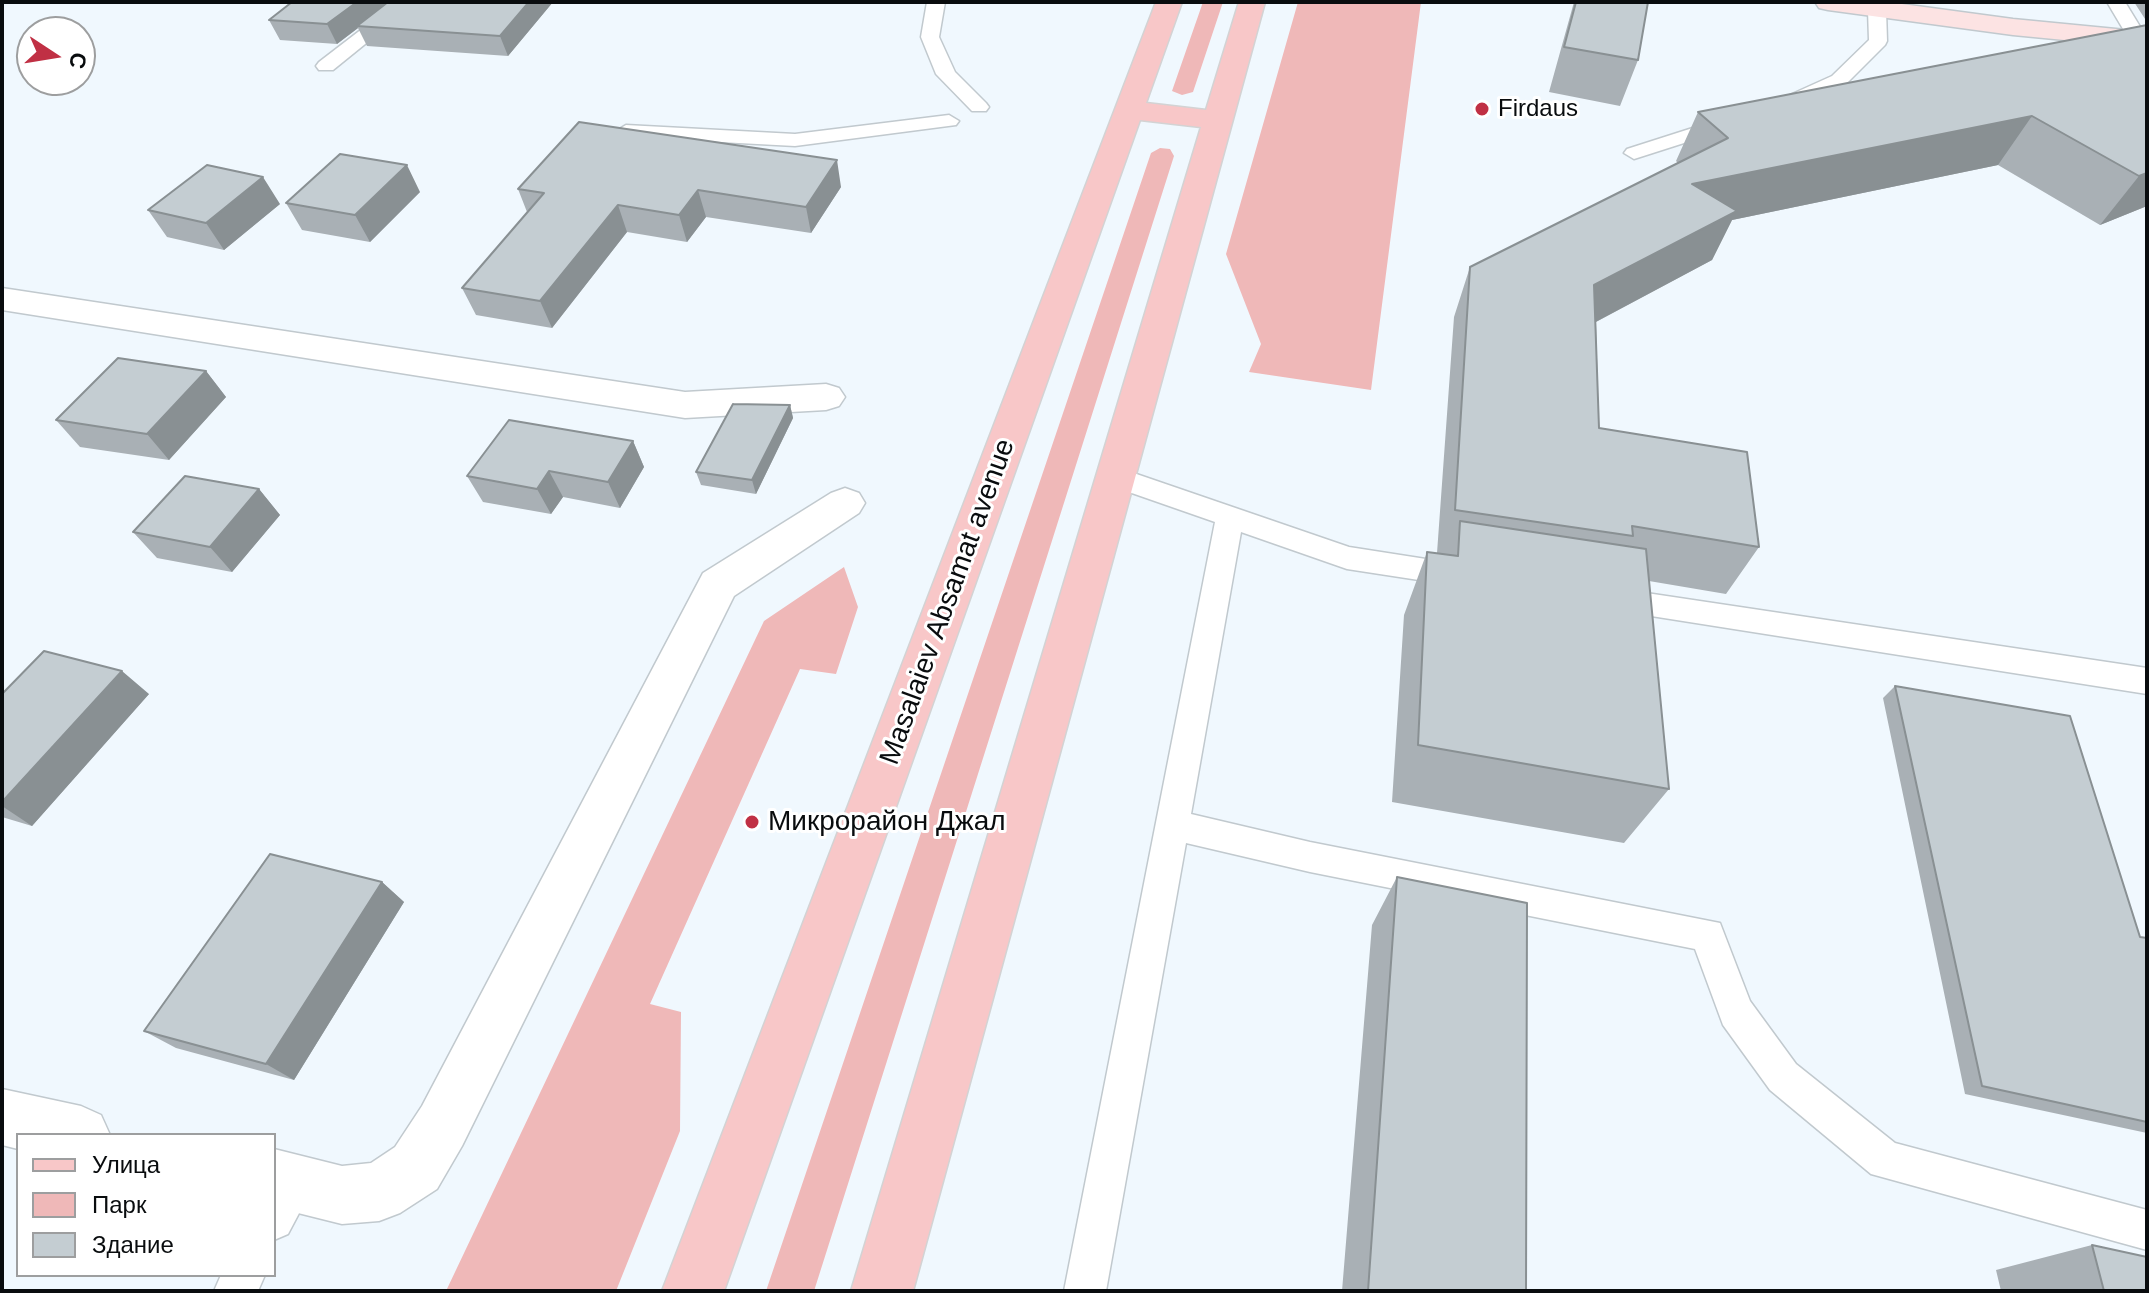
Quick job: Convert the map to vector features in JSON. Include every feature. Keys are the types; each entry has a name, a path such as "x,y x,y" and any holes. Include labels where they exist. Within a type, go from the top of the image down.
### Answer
{"main road":[{"name":"Masalaiev Absamat avenue","path":"693,1291 1169,2"},
{"path":"882,1291 1252,2"},
{"path":"1828,2 2143,40"},
{"path":"1131,110 1218,120"}],"street":[{"path":"2,299 685,405 826,397"},
{"path":"281,1194 379,1192 416,1168 442,1126 718,585 845,503"},
{"path":"2,1117 72,1133"}],"lane":[{"path":"326,66 408,2"},
{"path":"936,2 930,37 946,74 979,107"},
{"path":"2116,2 2143,40"},
{"path":"1634,153 1811,95 1839,80 1878,41 1877,10"},
{"path":"626,131 795,140 949,121"},
{"path":"1116,477 1347,558 1488,580"},
{"path":"1085,1291 1230,517"},
{"path":"1582,594 2147,681"},
{"path":"1172,825 1310,857 1708,935 1736,1012 1783,1077 1885,1160 2147,1230"}],"green space":[{"path":"1203,2 1223,2 1193,92 1182,95 1172,91"},
{"path":"1298,2 1421,2 1371,390 1249,372 1261,344 1226,254"},
{"path":"1160,148 1170,149 1174,156 814,1291 766,1291 1151,153"},
{"path":"844,567 858,607 836,674 800,669 650,1004 681,1012 680,1131 616,1291 446,1291 764,621"}],"building":[{"path":"292,2 357,2 327,24 269,20"},
{"path":"388,2 529,2 500,36 357,26"},
{"path":"1576,2 1648,2 1638,60 1564,47"},
{"path":"2147,25 2147,173 2139,176 2032,116 1692,184 1737,211 1594,285 1599,428 1747,452 1759,547 1632,526 1633,536 1455,510 1470,267 1728,138 1698,112"},
{"path":"579,122 837,160 806,207 698,190 679,215 618,205 540,301 462,288 544,193 518,189"},
{"path":"340,154 407,165 355,215 286,203"},
{"path":"207,165 263,177 206,223 148,210"},
{"path":"118,358 206,371 147,434 56,420"},
{"path":"733,404 790,405 752,480 696,472"},
{"path":"509,420 633,441 608,482 549,471 537,489 467,476"},
{"path":"185,476 259,489 210,547 133,532"},
{"path":"1460,521 1646,549 1669,789 1418,745 1427,552 1458,556"},
{"path":"44,651 122,671 2,802 2,694"},
{"path":"1895,686 2070,716 2140,937 2147,938 2147,1122 1982,1086"},
{"path":"270,854 382,882 266,1064 144,1031"},
{"path":"1397,877 1527,903 1526,1291 1368,1291"},
{"path":"2092,1245 2147,1257 2147,1291 2104,1291"}],"place":[{"name":"Firdaus","path":"1482,109"},
{"name":"Микрорайон Джал","path":"752,822"}]}
